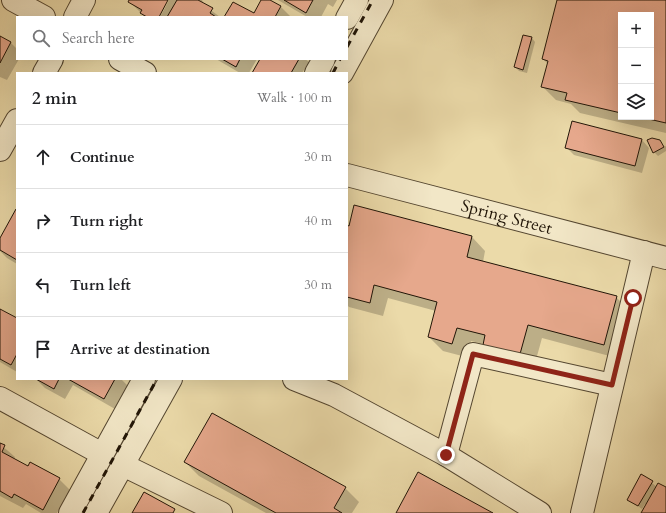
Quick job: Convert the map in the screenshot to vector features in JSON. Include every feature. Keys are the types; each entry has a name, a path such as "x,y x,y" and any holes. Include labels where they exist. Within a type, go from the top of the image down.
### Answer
{"street":[{"path":"13,0 42,16"},
{"path":"76,16 84,0"},
{"path":"348,16 357,0"},
{"path":"343,72 382,0"},
{"path":"45,72 51,60"},
{"path":"122,60 143,72"},
{"path":"317,72 323,60"},
{"path":"0,150 16,122"},
{"name":"Spring Street","path":"348,175 666,258"},
{"path":"582,513 644,252"},
{"path":"446,455 473,354 612,385"},
{"path":"70,513 143,380"},
{"path":"96,513 171,380"},
{"path":"296,380 334,395 446,455 540,513"},
{"path":"0,398 102,454"},
{"path":"123,465 221,513"}],"building":[{"path":"129,0 168,0 160,16 145,16 140,13 142,10 128,2"},
{"path":"177,0 198,0 213,8 210,13 214,16 168,16"},
{"path":"261,0 270,0 281,6 276,16 225,16 233,2 254,13"},
{"path":"284,0 313,0 306,13"},
{"path":"557,0 666,0 666,123 653,120 654,12 618,12 618,112 565,100 567,93 541,87 548,61 542,59"},
{"path":"523,35 532,37 523,70 514,67"},
{"path":"0,36 11,42 0,63"},
{"path":"224,60 240,60 236,67"},
{"path":"259,60 298,60 292,72 253,72"},
{"path":"572,121 642,139 635,166 565,148"},
{"path":"652,138 660,140 664,147 653,153 647,140"},
{"path":"354,205 472,236 467,257 617,296 604,345 528,325 520,354 483,345 485,335 457,328 452,344 428,337 437,302 374,285 370,303 348,297 349,226"},
{"path":"16,209 16,259 0,250 0,238"},
{"path":"0,309 16,317 16,356 11,365 0,359"},
{"path":"38,380 58,380 54,389"},
{"path":"70,380 114,380 104,399"},
{"path":"212,413 346,487 334,508 342,513 276,513 184,462"},
{"path":"0,443 5,445 2,452 28,466 30,462 60,478 43,510 14,494 12,498 0,491"},
{"path":"418,472 493,513 396,513"},
{"path":"641,474 653,481 638,506 627,500"},
{"path":"658,483 666,487 666,513 641,513"},
{"path":"144,492 175,509 173,513 132,513"}],"railway":[{"path":"348,45 373,0"},
{"path":"334,72 340,60"},
{"path":"83,513 156,380"}],"route":[{"path":"446,455 473,354 612,385 633,298"}]}
